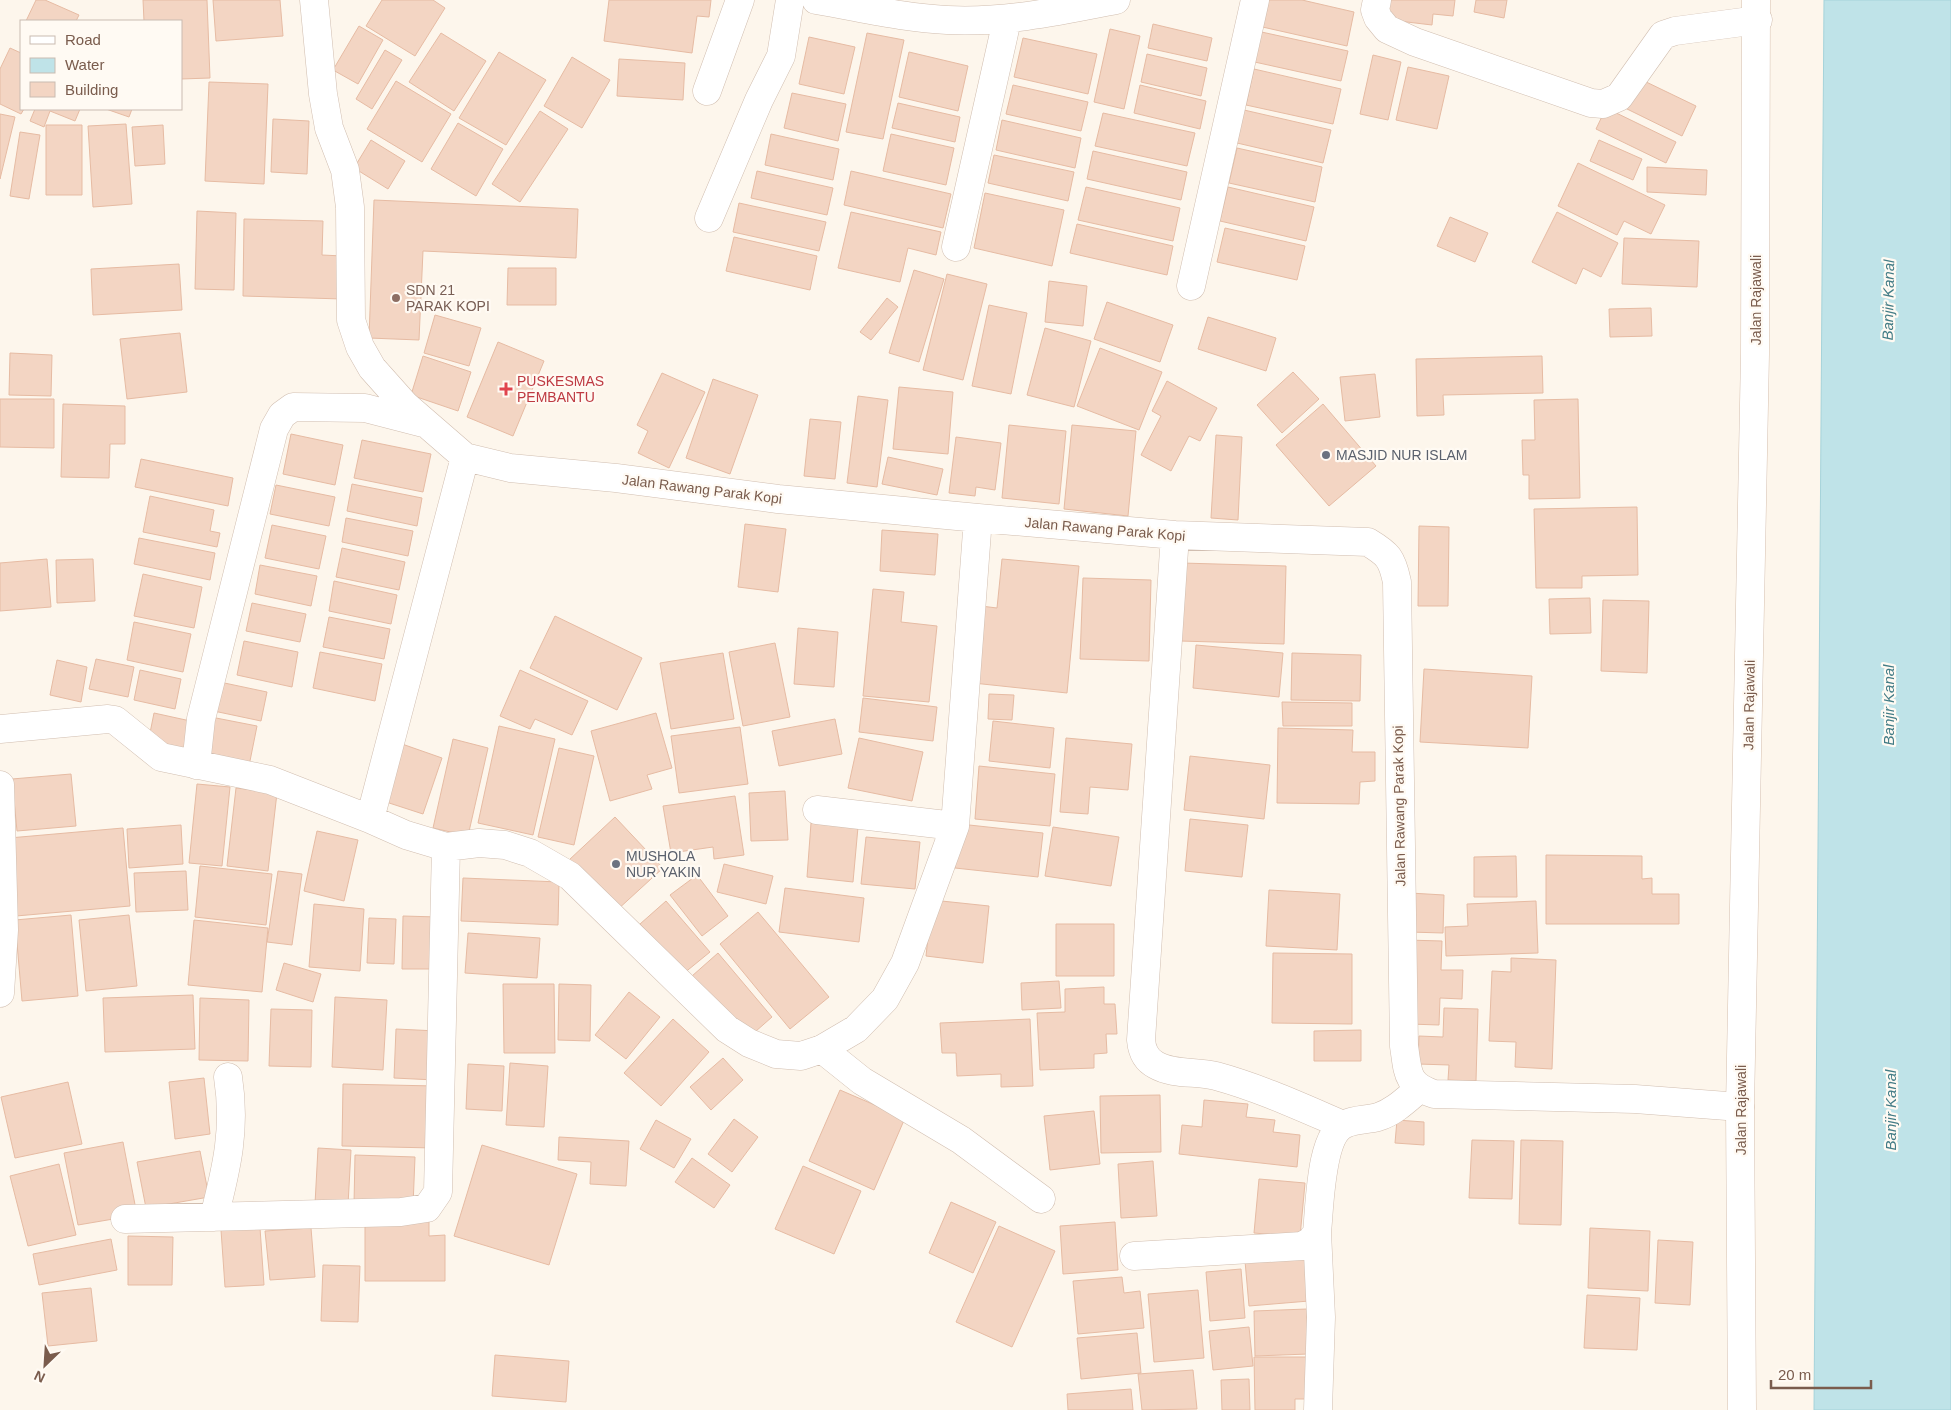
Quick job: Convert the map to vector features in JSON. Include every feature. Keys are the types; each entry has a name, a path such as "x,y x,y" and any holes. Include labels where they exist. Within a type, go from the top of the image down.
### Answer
{"street":[{"name":"Jalan Rawang Parak Kopi","path":"314,0 323,94 329,128 344,170 350,207 351,320 360,347 372,368 406,405 465,457 510,468 616,478 778,499 1175,535 1368,542 1385,552 1393,564 1396,582 1404,1046 1407,1071 1413,1083 1419,1089"},
{"path":"707,91 740,0"},
{"path":"709,218 759,100 781,56 790,0"},
{"path":"816,0 913,17 947,20 1006,20 1116,0"},
{"path":"1191,286 1255,0"},
{"path":"1377,0 1375,10 1378,18 1387,29 1415,42 1591,103 1603,104 1619,97 1663,35 1757,10"},
{"name":"Jalan Rajawali","path":"1742,1410 1740,1106 1755,354 1757,10"},
{"path":"956,248 1006,20"},
{"path":"196,765 201,719 274,429 282,415 294,407 365,408 427,424"},
{"path":"370,819 465,457"},
{"path":"0,730 108,719 120,723 161,757 270,780 406,835 446,847 479,843 504,845 530,852 570,876 727,1029 750,1043 776,1054 801,1056 822,1049 856,1029 886,999 905,963 954,826 978,518"},
{"path":"1175,535 1141,1040 1142,1049 1147,1059 1163,1069 1214,1075 1257,1089 1342,1125"},
{"path":"0,785 4,930 0,993"},
{"path":"817,810 954,826"},
{"path":"124,1219 401,1212 426,1208 438,1192 446,847"},
{"path":"822,1049 862,1081 962,1140 1041,1199"},
{"path":"214,1217 226,1170 232,1130 232,1105 228,1077"},
{"path":"1318,1410 1320,1318 1316,1232 1327,1148 1334,1132 1342,1125 1378,1117 1396,1109 1419,1089 1434,1094 1635,1099 1740,1106"},
{"path":"1134,1256 1302,1246 1311,1241 1316,1232"}],"water":[{"name":"Banjir Kanal","path":"1824,0 1951,0 1951,1410 1814,1410"}],"building":[{"path":"36,0 45,0 79,15 76,20 26,20"},
{"path":"143,0 207,0 210,78 182,79 182,20 144,20"},
{"path":"213,0 280,0 283,36 216,41"},
{"path":"382,0 433,0 445,8 415,56 366,26"},
{"path":"609,0 711,0 709,17 697,16 692,53 604,41"},
{"path":"1264,0 1302,0 1354,12 1347,46 1258,26"},
{"path":"1384,0 1455,0 1453,16 1433,14 1432,25 1382,19"},
{"path":"1476,0 1507,0 1504,18 1474,12"},
{"path":"1153,24 1212,38 1207,61 1148,48"},
{"path":"359,26 383,40 358,84 333,70"},
{"path":"1110,29 1140,36 1124,109 1094,102"},
{"path":"1257,31 1348,51 1341,81 1250,61"},
{"path":"441,33 486,61 454,111 409,82"},
{"path":"867,33 904,40 883,139 846,132"},
{"path":"809,37 855,47 844,94 799,84"},
{"path":"1023,38 1097,54 1088,94 1014,77"},
{"path":"10,48 20,53 20,110 23,110 21,114 0,104 0,69"},
{"path":"385,50 402,60 372,109 356,99"},
{"path":"499,52 546,80 506,145 459,118"},
{"path":"909,52 968,66 958,111 899,97"},
{"path":"1147,54 1207,68 1201,96 1141,82"},
{"path":"1373,55 1401,62 1388,120 1360,114"},
{"path":"572,57 610,80 582,128 544,106"},
{"path":"619,59 685,63 683,100 617,96"},
{"path":"1408,67 1449,76 1437,129 1396,120"},
{"path":"1254,69 1341,89 1333,124 1246,105"},
{"path":"1640,79 1696,106 1682,136 1625,108"},
{"path":"396,81 451,114 422,162 367,129"},
{"path":"209,82 268,84 264,184 205,181"},
{"path":"1013,85 1088,102 1081,131 1006,114"},
{"path":"1140,85 1206,101 1200,129 1134,113"},
{"path":"792,93 846,104 838,141 784,128"},
{"path":"898,103 960,117 955,142 892,128"},
{"path":"1606,108 1676,142 1666,163 1596,129"},
{"path":"35,110 80,110 75,121 50,111 44,127 30,121"},
{"path":"109,110 132,110 129,117"},
{"path":"1244,110 1331,130 1323,163 1237,143"},
{"path":"540,111 568,129 520,202 492,184"},
{"path":"1103,113 1195,133 1187,166 1095,146"},
{"path":"0,114 15,117 0,179"},
{"path":"273,119 309,121 307,174 271,172"},
{"path":"1002,120 1081,138 1075,168 996,150"},
{"path":"458,123 503,149 476,196 431,169"},
{"path":"126,124 132,204 93,207 88,126"},
{"path":"46,125 82,125 82,195 46,195"},
{"path":"163,125 165,164 135,166 132,127"},
{"path":"20,132 40,135 29,199 10,196"},
{"path":"771,134 839,149 833,180 765,165"},
{"path":"891,134 954,148 946,185 883,171"},
{"path":"371,140 405,161 388,189 354,168"},
{"path":"1599,140 1642,159 1633,180 1590,161"},
{"path":"1237,148 1322,167 1315,202 1229,183"},
{"path":"1093,151 1187,172 1181,200 1087,179"},
{"path":"994,155 1074,172 1068,201 988,183"},
{"path":"1578,163 1665,205 1651,234 1624,221 1617,235 1558,206"},
{"path":"1647,167 1707,170 1706,195 1647,192"},
{"path":"757,171 833,188 827,215 751,198"},
{"path":"851,171 951,194 943,228 844,205"},
{"path":"1086,187 1180,208 1173,241 1078,220"},
{"path":"1228,187 1314,207 1306,241 1220,221"},
{"path":"985,193 1064,210 1052,266 974,248"},
{"name":"SDN 21 PARAK KOPI","path":"374,200 578,209 576,258 423,251 419,340 369,338"},
{"path":"739,203 826,222 819,251 733,232"},
{"path":"197,211 236,213 234,290 195,289"},
{"path":"851,212 941,232 936,255 908,248 900,282 838,268"},
{"path":"1557,212 1618,243 1601,277 1583,268 1576,284 1532,262"},
{"path":"1450,217 1488,233 1475,262 1437,246"},
{"path":"244,219 323,221 322,255 343,256 342,299 243,296"},
{"path":"1077,224 1173,246 1167,275 1070,253"},
{"path":"1225,228 1305,246 1297,280 1217,262"},
{"path":"734,237 817,256 810,290 726,271"},
{"path":"1624,238 1699,241 1697,287 1622,284"},
{"path":"179,264 182,310 93,315 91,269"},
{"path":"508,268 556,268 556,305 507,305"},
{"path":"914,270 944,279 919,362 889,353"},
{"path":"947,274 987,284 963,380 923,370"},
{"path":"1049,281 1087,286 1083,326 1045,322"},
{"path":"887,298 898,307 871,340 860,332"},
{"path":"1107,302 1173,325 1160,362 1094,339"},
{"path":"989,305 1027,313 1011,394 972,386"},
{"path":"1651,308 1652,336 1610,337 1609,309"},
{"path":"435,315 481,328 469,366 424,353"},
{"path":"1208,317 1276,338 1266,371 1198,349"},
{"path":"1045,328 1091,341 1074,407 1027,395"},
{"path":"180,333 187,392 127,399 120,339"},
{"name":"PUSKESMAS PEMBANTU","path":"498,342 544,361 513,436 467,417"},
{"path":"1100,348 1162,372 1139,430 1077,406"},
{"path":"10,353 52,355 51,396 9,395"},
{"path":"423,356 471,372 458,411 411,395"},
{"path":"1542,356 1543,393 1443,395 1444,415 1417,416 1416,359"},
{"path":"1293,372 1319,399 1282,433 1257,405"},
{"path":"662,373 705,392 669,468 638,453 648,431 637,425"},
{"path":"1375,374 1380,417 1345,421 1340,377"},
{"path":"713,379 758,395 730,474 686,458"},
{"path":"1167,381 1217,408 1200,441 1189,436 1171,471 1141,455 1161,416 1152,411"},
{"path":"899,387 953,392 948,454 893,449"},
{"path":"858,396 888,400 877,487 847,483"},
{"path":"0,399 54,399 54,448 0,447"},
{"path":"1578,399 1580,498 1529,499 1529,475 1523,475 1522,440 1535,440 1534,400"},
{"path":"63,404 125,406 125,444 110,444 109,478 61,477"},
{"name":"MASJID NUR ISLAM","path":"1323,404 1376,466 1329,506 1276,445"},
{"path":"810,419 841,422 835,479 804,476"},
{"path":"1009,425 1066,431 1059,504 1002,498"},
{"path":"1072,425 1136,431 1128,516 1064,509"},
{"path":"291,434 343,445 335,485 283,474"},
{"path":"1216,435 1242,437 1238,520 1211,518"},
{"path":"956,437 1001,443 995,490 976,487 975,496 949,493"},
{"path":"362,440 431,454 423,492 354,478"},
{"path":"888,457 943,469 937,495 882,484"},
{"path":"141,459 233,478 228,506 135,487"},
{"path":"352,484 422,498 417,526 347,511"},
{"path":"276,485 335,497 329,526 270,514"},
{"path":"150,496 214,510 210,531 220,533 217,547 143,532"},
{"path":"1637,507 1638,575 1582,576 1582,588 1536,588 1534,509"},
{"path":"346,518 413,531 408,556 342,542"},
{"path":"745,524 786,529 778,592 738,587"},
{"path":"272,525 326,536 319,569 265,558"},
{"path":"1419,526 1449,527 1448,606 1418,606"},
{"path":"882,530 938,534 935,575 880,571"},
{"path":"139,538 215,553 210,580 134,564"},
{"path":"342,548 405,562 399,590 336,577"},
{"path":"47,559 51,607 0,611 0,563"},
{"path":"93,559 95,601 57,603 56,560"},
{"path":"1002,559 1079,566 1067,693 973,683 981,606 997,608"},
{"path":"1182,563 1286,566 1284,644 1180,641"},
{"path":"260,565 317,576 311,606 255,594"},
{"path":"143,574 202,587 194,628 134,616"},
{"path":"1083,578 1151,580 1149,661 1080,659"},
{"path":"334,581 397,595 391,624 329,611"},
{"path":"873,589 904,592 901,622 937,626 929,702 863,696"},
{"path":"1590,598 1591,633 1550,634 1549,599"},
{"path":"1603,600 1649,601 1647,673 1601,671"},
{"path":"252,603 306,614 300,642 246,631"},
{"path":"555,616 642,658 617,710 530,668"},
{"path":"329,617 390,629 384,659 323,647"},
{"path":"134,622 191,634 183,672 127,660"},
{"path":"798,628 838,632 834,687 794,684"},
{"path":"244,641 298,652 292,687 237,675"},
{"path":"775,643 790,717 743,726 729,652"},
{"path":"1196,645 1283,653 1279,697 1193,688"},
{"path":"320,652 382,664 375,701 313,688"},
{"path":"723,653 734,719 671,729 660,663"},
{"path":"1292,653 1361,655 1360,701 1291,700"},
{"path":"96,659 134,667 128,697 89,689"},
{"path":"57,660 87,667 81,702 50,695"},
{"path":"1424,669 1532,676 1528,748 1420,742"},
{"path":"140,670 181,679 175,709 134,700"},
{"path":"520,670 588,701 572,735 535,719 530,729 500,716"},
{"path":"215,681 267,692 261,721 209,710"},
{"path":"989,694 1014,695 1012,720 988,719"},
{"path":"863,698 937,707 933,741 859,732"},
{"path":"1282,702 1352,703 1352,726 1283,726"},
{"path":"154,713 195,722 188,751 148,743"},
{"path":"656,713 672,768 647,775 652,789 610,801 591,731"},
{"path":"211,717 257,726 249,766 203,757"},
{"path":"835,719 842,754 779,766 772,731"},
{"path":"993,721 1054,728 1050,768 989,761"},
{"path":"499,726 555,739 533,835 478,823"},
{"path":"740,727 748,784 679,793 671,736"},
{"path":"1278,728 1353,730 1352,752 1375,752 1375,781 1360,782 1359,804 1277,803"},
{"path":"859,738 923,752 912,801 848,788"},
{"path":"1066,738 1132,744 1128,790 1090,787 1088,814 1060,812"},
{"path":"453,739 488,748 468,836 433,828"},
{"path":"402,744 442,758 423,814 383,801"},
{"path":"559,748 594,756 574,845 538,837"},
{"path":"1190,756 1270,765 1264,819 1184,810"},
{"path":"979,766 1055,774 1050,826 975,819"},
{"path":"71,774 76,826 17,831 12,779"},
{"path":"197,784 230,787 222,866 189,863"},
{"path":"236,788 277,793 268,871 227,866"},
{"path":"785,791 788,840 751,841 749,793"},
{"path":"735,796 744,855 714,859 713,847 671,853 663,806"},
{"name":"MUSHOLA NUR YAKIN","path":"615,817 663,868 616,911 569,860"},
{"path":"1190,819 1248,825 1242,877 1185,871"},
{"path":"811,823 858,827 853,882 807,877"},
{"path":"960,824 1043,833 1038,877 955,868"},
{"path":"181,825 183,864 129,868 127,829"},
{"path":"1053,827 1119,837 1111,886 1045,876"},
{"path":"123,828 130,906 16,916 9,838"},
{"path":"317,831 358,840 344,901 304,891"},
{"path":"866,837 920,842 915,889 861,884"},
{"path":"1546,855 1642,856 1642,879 1652,878 1652,894 1679,894 1679,924 1546,924"},
{"path":"1516,856 1517,897 1474,897 1474,857"},
{"path":"724,864 773,876 766,904 717,892"},
{"path":"200,866 272,874 266,925 195,917"},
{"path":"186,871 188,910 136,912 134,873"},
{"path":"278,871 302,874 292,945 267,942"},
{"path":"697,875 728,916 702,936 670,895"},
{"path":"463,878 559,882 558,925 461,921"},
{"path":"785,888 864,898 859,942 779,932"},
{"path":"1269,890 1340,894 1337,950 1266,946"},
{"path":"1410,893 1444,895 1443,933 1409,932"},
{"path":"932,900 989,906 983,963 926,956"},
{"path":"666,901 710,952 683,974 640,924"},
{"path":"1536,901 1538,953 1446,956 1445,927 1468,926 1467,904"},
{"path":"314,904 364,909 360,971 309,967"},
{"path":"758,912 829,997 790,1029 720,944"},
{"path":"71,915 78,996 22,1001 15,920"},
{"path":"129,915 137,986 86,991 79,920"},
{"path":"403,916 438,917 437,969 402,969"},
{"path":"369,918 396,919 394,964 367,963"},
{"path":"194,920 268,928 262,992 188,985"},
{"path":"1056,924 1114,924 1114,976 1056,976"},
{"path":"468,933 540,938 537,978 465,973"},
{"path":"1406,940 1442,941 1441,970 1463,970 1462,999 1440,998 1439,1025 1409,1024"},
{"path":"718,953 772,1017 747,1039 692,976"},
{"path":"1273,953 1352,954 1352,1024 1272,1023"},
{"path":"1511,958 1556,960 1552,1069 1515,1067 1516,1042 1489,1041 1492,971 1511,972"},
{"path":"284,963 321,974 313,1002 276,990"},
{"path":"1059,981 1061,1008 1022,1010 1021,983"},
{"path":"503,984 554,984 555,1053 504,1053"},
{"path":"559,984 591,985 590,1041 558,1040"},
{"path":"1104,987 1104,1004 1115,1004 1117,1034 1106,1034 1107,1053 1094,1054 1094,1068 1040,1070 1037,1013 1065,1012 1065,989"},
{"path":"629,992 660,1017 626,1059 595,1035"},
{"path":"193,995 195,1049 105,1052 103,998"},
{"path":"335,997 387,1000 383,1070 332,1067"},
{"path":"200,998 249,1000 248,1061 199,1060"},
{"path":"1444,1008 1478,1009 1476,1081 1448,1080 1449,1065 1418,1064 1419,1036 1443,1037"},
{"path":"271,1009 312,1010 311,1067 269,1066"},
{"path":"673,1019 709,1052 661,1106 624,1073"},
{"path":"1030,1019 1033,1086 1001,1087 1001,1074 957,1076 956,1053 942,1053 940,1023"},
{"path":"396,1029 437,1031 435,1080 394,1078"},
{"path":"1361,1030 1361,1061 1314,1061 1314,1031"},
{"path":"723,1058 743,1080 711,1110 690,1087"},
{"path":"510,1063 548,1066 544,1127 506,1125"},
{"path":"468,1064 504,1066 502,1111 466,1109"},
{"path":"204,1078 210,1134 175,1139 169,1082"},
{"path":"68,1082 82,1144 15,1158 1,1097"},
{"path":"343,1084 435,1086 434,1148 342,1146"},
{"path":"840,1090 905,1118 874,1190 809,1161"},
{"path":"1160,1095 1161,1152 1101,1153 1100,1096"},
{"path":"1204,1100 1248,1104 1246,1117 1275,1120 1273,1132 1300,1135 1297,1167 1179,1154 1182,1125 1202,1127"},
{"path":"1094,1111 1100,1164 1050,1170 1044,1116"},
{"path":"734,1119 758,1137 732,1172 708,1154"},
{"path":"656,1120 691,1139 674,1168 640,1149"},
{"path":"1397,1120 1424,1122 1424,1145 1395,1143"},
{"path":"559,1137 629,1141 626,1186 590,1184 591,1162 558,1160"},
{"path":"1472,1140 1514,1141 1512,1199 1469,1198"},
{"path":"1521,1140 1563,1141 1561,1225 1519,1224"},
{"path":"123,1142 137,1215 78,1225 64,1153"},
{"path":"482,1145 577,1174 549,1265 454,1236"},
{"path":"318,1148 351,1150 348,1205 315,1204"},
{"path":"200,1151 209,1197 146,1208 137,1162"},
{"path":"355,1155 415,1157 413,1206 354,1204"},
{"path":"692,1158 730,1185 714,1208 675,1182"},
{"path":"1153,1161 1157,1216 1121,1218 1118,1164"},
{"path":"59,1164 76,1235 28,1246 10,1176"},
{"path":"803,1166 861,1191 834,1254 775,1229"},
{"path":"1259,1179 1305,1183 1300,1237 1254,1233"},
{"path":"951,1202 996,1222 973,1273 929,1253"},
{"path":"365,1220 429,1220 429,1236 445,1235 445,1281 365,1281"},
{"path":"1115,1222 1118,1270 1063,1274 1060,1226"},
{"path":"999,1226 1055,1251 1012,1347 956,1322"},
{"path":"260,1228 264,1285 225,1287 221,1230"},
{"path":"311,1228 315,1277 270,1280 265,1231"},
{"path":"1590,1228 1650,1231 1648,1291 1588,1288"},
{"path":"128,1236 173,1237 172,1285 128,1285"},
{"path":"111,1239 117,1270 39,1285 33,1254"},
{"path":"1658,1240 1693,1242 1690,1305 1655,1303"},
{"path":"1306,1256 1309,1301 1249,1306 1245,1261"},
{"path":"323,1265 360,1266 358,1322 321,1321"},
{"path":"1241,1269 1245,1318 1210,1321 1206,1272"},
{"path":"1122,1277 1124,1293 1140,1291 1144,1328 1078,1334 1073,1281"},
{"path":"91,1288 97,1341 48,1346 42,1293"},
{"path":"1198,1290 1204,1358 1154,1362 1148,1294"},
{"path":"1587,1295 1640,1298 1637,1350 1584,1348"},
{"path":"1307,1309 1308,1354 1255,1356 1254,1311"},
{"path":"1249,1327 1253,1366 1213,1370 1209,1331"},
{"path":"1137,1333 1141,1373 1081,1379 1077,1338"},
{"path":"495,1355 569,1361 566,1402 492,1396"},
{"path":"1254,1357 1312,1357 1313,1399 1295,1399 1295,1410 1255,1410"},
{"path":"1193,1370 1197,1409 1142,1410 1138,1374"},
{"path":"1249,1379 1250,1410 1222,1410 1221,1380"},
{"path":"1131,1389 1133,1410 1068,1410 1067,1394"}],"place":[{"name":"SDN 21 PARAK KOPI","path":"396,298"},
{"name":"PUSKESMAS PEMBANTU","path":"506,389"},
{"name":"MASJID NUR ISLAM","path":"1326,455"},
{"name":"MUSHOLA NUR YAKIN","path":"616,864"}]}
